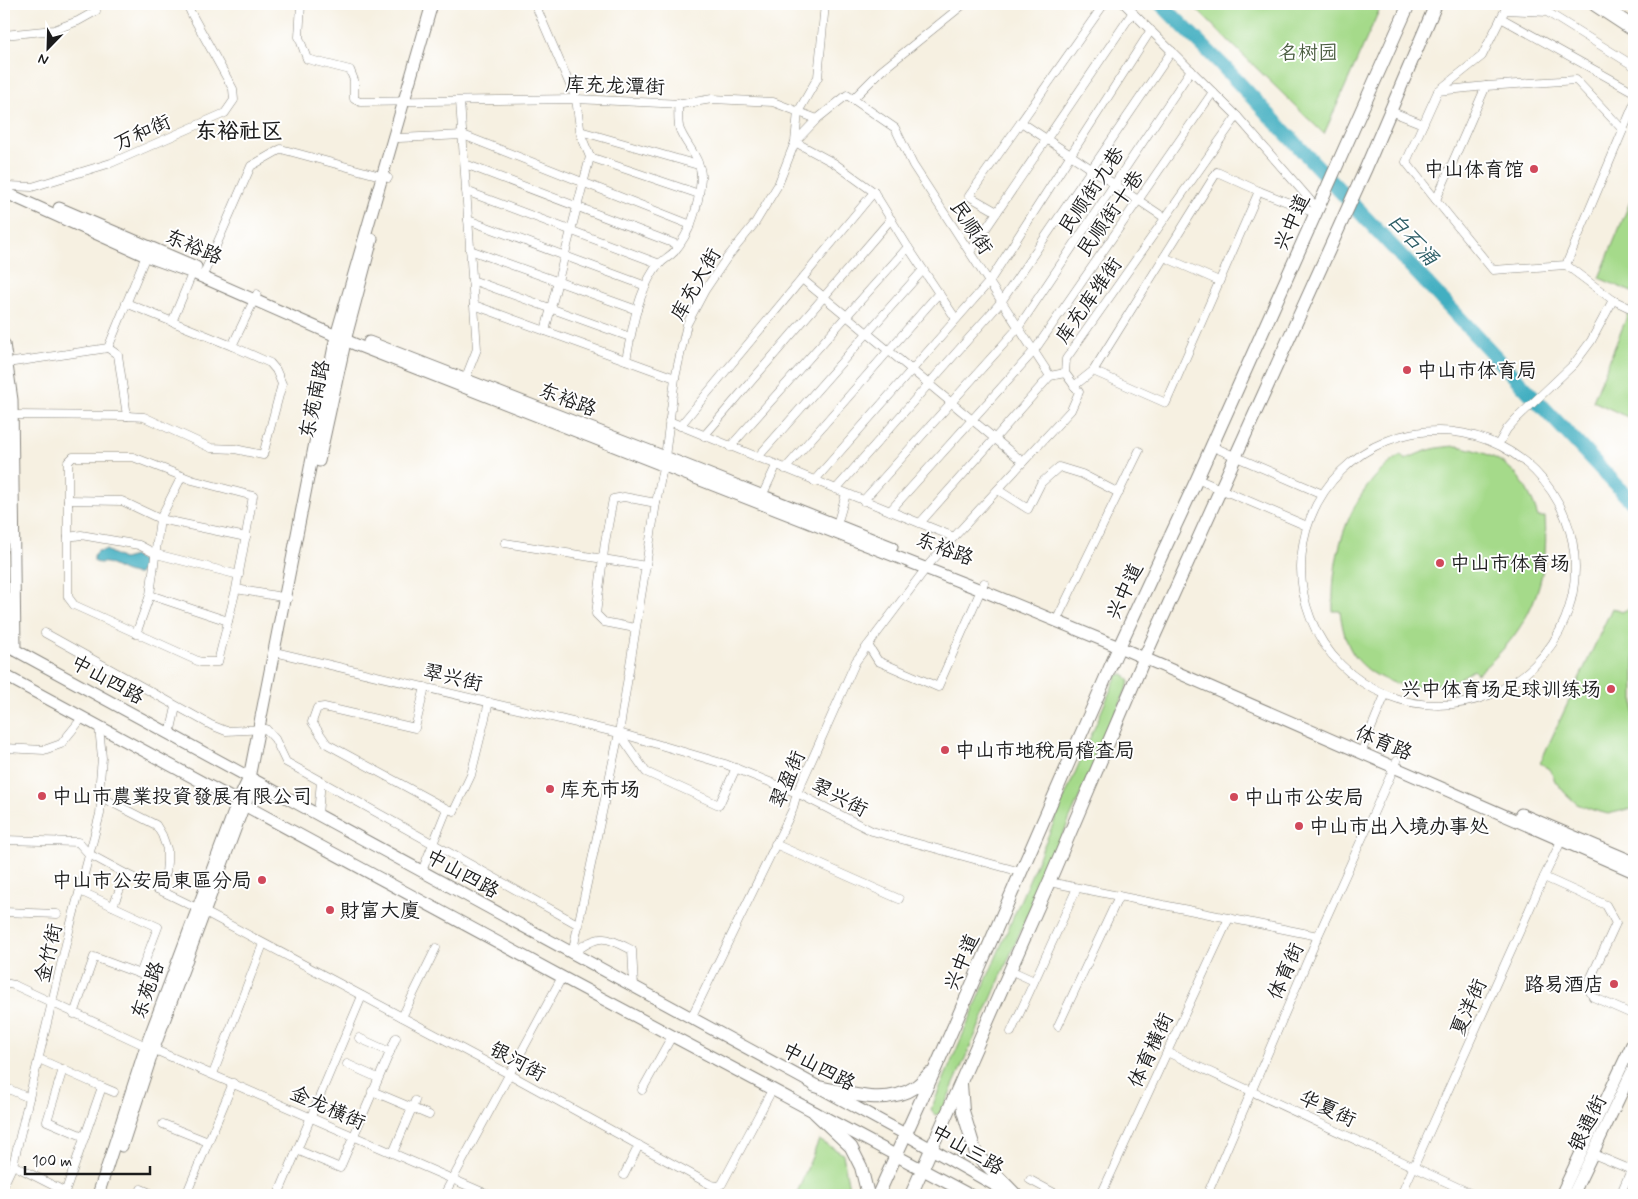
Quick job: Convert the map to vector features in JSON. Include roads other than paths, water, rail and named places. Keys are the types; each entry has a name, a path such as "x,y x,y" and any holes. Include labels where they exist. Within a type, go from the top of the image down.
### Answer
{"highway":[{"path":"1596,4 1634,29"}],"main road":[{"name":"兴中道","path":"878,1195 1120,644 1197,479 1409,4"},
{"path":"911,1195 1049,882 1146,655 1362,177 1436,4"},
{"path":"815,1086 866,1097 892,1098 916,1087 936,1066"},
{"path":"961,1082 963,1111 976,1154 1016,1195"},
{"path":"815,1113 851,1147 861,1167 868,1195"}],"street":[{"name":"万和街","path":"5,188 32,187 111,163 225,113 234,100 233,89 187,4"},
{"name":"库充龙潭街","path":"301,4 299,37 307,59 350,70 354,80 354,99 360,102 576,99 678,104 712,99 773,102 817,119"},
{"name":"东苑南路","path":"241,803 253,780 287,598 342,335 432,4"},
{"name":"东苑南路","path":"342,335 438,4"},
{"path":"535,4 576,99 580,131 590,157 545,331"},
{"name":"库充大街","path":"664,462 675,378 687,324 710,282 755,223 778,185 795,142 798,112 818,77 825,4"},
{"name":"库充大街","path":"795,142 817,119 850,97 964,4"},
{"path":"997,212 969,196 1104,4"},
{"path":"1124,4 1237,116 1316,210"},
{"path":"1634,66 1547,12 1505,10 1482,56 1438,91 1406,162 1493,270 1566,265 1613,300 1634,310"},
{"path":"4,35 54,30 78,21 96,11"},
{"path":"970,252 1132,12"},
{"path":"1501,18 1634,92"},
{"path":"814,480 988,282 1151,30"},
{"path":"836,490 1001,302 1172,51"},
{"name":"民顺街九巷","path":"863,500 1018,328 1191,70"},
{"path":"1438,91 1576,80 1623,130"},
{"path":"1436,200 1486,86"},
{"name":"民顺街十巷","path":"890,511 1034,351 1213,92"},
{"name":"民顺街","path":"850,97 895,128 913,166 1050,376"},
{"path":"460,101 477,349 464,383"},
{"path":"626,360 637,310 646,286 655,268 686,236 691,225 699,194 702,175 693,152 679,129 678,104"},
{"path":"1566,265 1634,104"},
{"path":"1390,111 1423,124"},
{"name":"库充库维街","path":"1074,386 1065,374 1066,359 1237,116"},
{"path":"1021,122 1165,218"},
{"path":"580,131 698,165"},
{"path":"399,138 463,135 691,225"},
{"path":"795,142 834,163 874,192 908,248 956,319"},
{"path":"172,322 251,166 281,149 388,178"},
{"path":"590,157 699,194"},
{"path":"465,164 678,246"},
{"path":"928,566 1070,410 1079,392 1074,386 1093,371 1217,172 1259,190 1316,210"},
{"name":"东裕路","path":"5,188 147,252 198,270 342,335 928,566 1059,615 1120,644"},
{"path":"1093,371 1166,403 1259,190"},
{"path":"466,192 660,264"},
{"path":"680,426 874,192"},
{"path":"704,436 891,219"},
{"path":"468,220 646,286"},
{"path":"730,447 908,248"},
{"path":"470,250 637,310"},
{"path":"108,348 147,252"},
{"path":"1164,257 1219,281"},
{"path":"757,458 923,270"},
{"path":"802,279 1023,462"},
{"path":"472,280 630,337"},
{"path":"785,469 939,293"},
{"path":"232,346 256,297"},
{"path":"1499,443 1507,429 1555,380 1574,364 1591,341 1613,300"},
{"path":"13,415 144,417 211,448 235,449 263,455 282,384 276,370 270,363 126,303"},
{"path":"474,305 675,378"},
{"path":"4,344 13,415 9,646"},
{"path":"7,363 108,348 118,355 127,416"},
{"path":"920,523 1050,376 1065,374"},
{"path":"669,421 954,537"},
{"path":"1435,430 1468,434 1499,443 1525,461 1546,483 1562,509 1572,537 1576,567 1573,597 1563,625 1548,651 1527,673 1502,690 1474,700 1444,705 1414,703 1385,695 1339,664 1317,634 1309,618 1304,600 1300,564 1301,545 1312,509 1320,493 1344,466 1371,447 1402,434 1435,430"},
{"path":"1211,446 1320,493"},
{"path":"1059,615 1139,451"},
{"path":"73,457 133,457 182,476 253,496 239,575 218,662 200,662 74,605 68,597 68,500 68,462 73,457"},
{"path":"572,954 619,733 664,462"},
{"path":"761,500 776,466"},
{"path":"998,490 1028,509 1041,483 1058,467 1082,474 1119,493"},
{"path":"136,634 150,595 160,519 182,476"},
{"path":"1197,479 1307,526"},
{"path":"835,529 846,494"},
{"path":"635,628 604,622 596,614 605,542 613,500 624,497 656,503"},
{"path":"68,500 122,501 160,519 246,538"},
{"path":"68,537 81,535 139,544 156,554 239,575"},
{"path":"505,543 646,566"},
{"name":"翠盈街","path":"691,1018 792,810 797,793 856,660 928,566"},
{"name":"东裕路","path":"983,587 1120,644"},
{"path":"868,645 878,661 938,687 983,587"},
{"path":"236,589 287,598"},
{"path":"150,595 228,621"},
{"name":"东苑南路","path":"262,729 279,653 287,598"},
{"path":"45,633 210,726 226,731 262,729 275,739 286,762 579,925"},
{"name":"体育路","path":"1120,644 1564,837 1634,872"},
{"name":"中山四路","path":"9,646 905,1134"},
{"name":"翠兴街","path":"279,653 619,733 736,768 797,793 872,831 1021,872"},
{"path":"4,674 562,978 895,1156"},
{"path":"424,687 414,728 324,707 318,708 312,722 327,744 454,811 471,775 489,702"},
{"path":"1362,749 1385,695"},
{"path":"170,734 176,707"},
{"path":"4,748 44,750 61,744 83,717"},
{"name":"金竹街","path":"4,1184 12,1165 100,814 99,781 102,758 99,726"},
{"path":"619,733 646,772 720,806 736,768"},
{"name":"体育街","path":"1207,1195 1318,936 1396,764"},
{"path":"318,814 321,781"},
{"path":"100,796 156,825 167,849 166,873 157,889"},
{"name":"东苑路","path":"98,1195 150,1047 241,803"},
{"path":"422,872 447,809"},
{"name":"体育路","path":"1564,837 1634,862"},
{"name":"夏洋街","path":"1401,1195 1544,877 1564,837"},
{"name":"银河街","path":"4,840 78,842 89,854 201,910 509,1074 710,1185 718,1186 722,1184 772,1090"},
{"path":"775,844 900,899"},
{"path":"113,906 126,874"},
{"path":"1544,877 1606,905 1616,923 1587,986 1593,997 1634,1015"},
{"path":"1049,882 1318,936"},
{"path":"1011,1032 1077,888"},
{"path":"74,1014 94,957 140,974 158,927 80,891"},
{"path":"1058,1026 1119,896"},
{"path":"4,912 57,914"},
{"name":"体育横街","path":"1101,1195 1228,918"},
{"path":"572,954 586,943 607,938 632,950 634,987"},
{"path":"213,1074 263,944"},
{"path":"402,1017 436,948"},
{"path":"1010,970 1034,981"},
{"path":"444,1195 562,978"},
{"name":"金龙横街","path":"4,983 14,985 74,1014 490,1195"},
{"path":"278,1195 362,996"},
{"path":"642,1090 672,1036"},
{"path":"359,1038 390,1052"},
{"path":"297,1150 340,1168 396,1038"},
{"path":"1560,1195 1634,1040"},
{"name":"东苑路","path":"106,1195 150,1047"},
{"name":"华夏街","path":"1167,1052 1474,1195"},
{"path":"39,1059 114,1092"},
{"path":"347,1064 378,1078"},
{"name":"银通街","path":"1573,1195 1634,1067"},
{"path":"63,1069 47,1121 85,1137"},
{"path":"186,1195 233,1083"},
{"path":"4,1087 28,1098"},
{"path":"12,1165 64,1191 68,1188 102,1087"},
{"path":"372,1091 414,1104 429,1115"},
{"path":"393,1153 414,1104"},
{"path":"163,1124 208,1142"},
{"name":"中山三路","path":"905,1134 1012,1195"},
{"path":"624,1176 639,1146"},
{"path":"1593,1154 1632,1170 1620,1195"},
{"name":"中山三路","path":"895,1156 970,1195"},
{"path":"1030,1180 1058,1195"},
{"path":"141,1189 155,1195"}],"water":[{"path":"106,550 123,559 134,556 141,561 143,568 139,574 135,574 107,563 94,561 94,555 98,551"}],"waterway":[{"name":"白石涌","path":"1161,4 1222,65 1634,504"}],"place":[{"name":"中山体育馆","path":"1534,169"},
{"name":"中山市体育局","path":"1407,370"},
{"name":"中山市体育场","path":"1440,563"},
{"name":"兴中体育场足球训练场","path":"1611,689"},
{"name":"中山市地税局稽查局","path":"945,750"},
{"name":"库充市场","path":"550,789"},
{"name":"中山市農業投資發展有限公司","path":"42,796"},
{"name":"中山市公安局","path":"1234,797"},
{"name":"中山市出入境办事处","path":"1299,826"},
{"name":"中山市公安局東區分局","path":"262,880"},
{"name":"財富大廈","path":"330,910"},
{"name":"路易酒店","path":"1614,984"}],"district":[{"name":"东裕社区","path":"239,130"}],"park label":[{"name":"名树园","path":"1308,52"}]}
